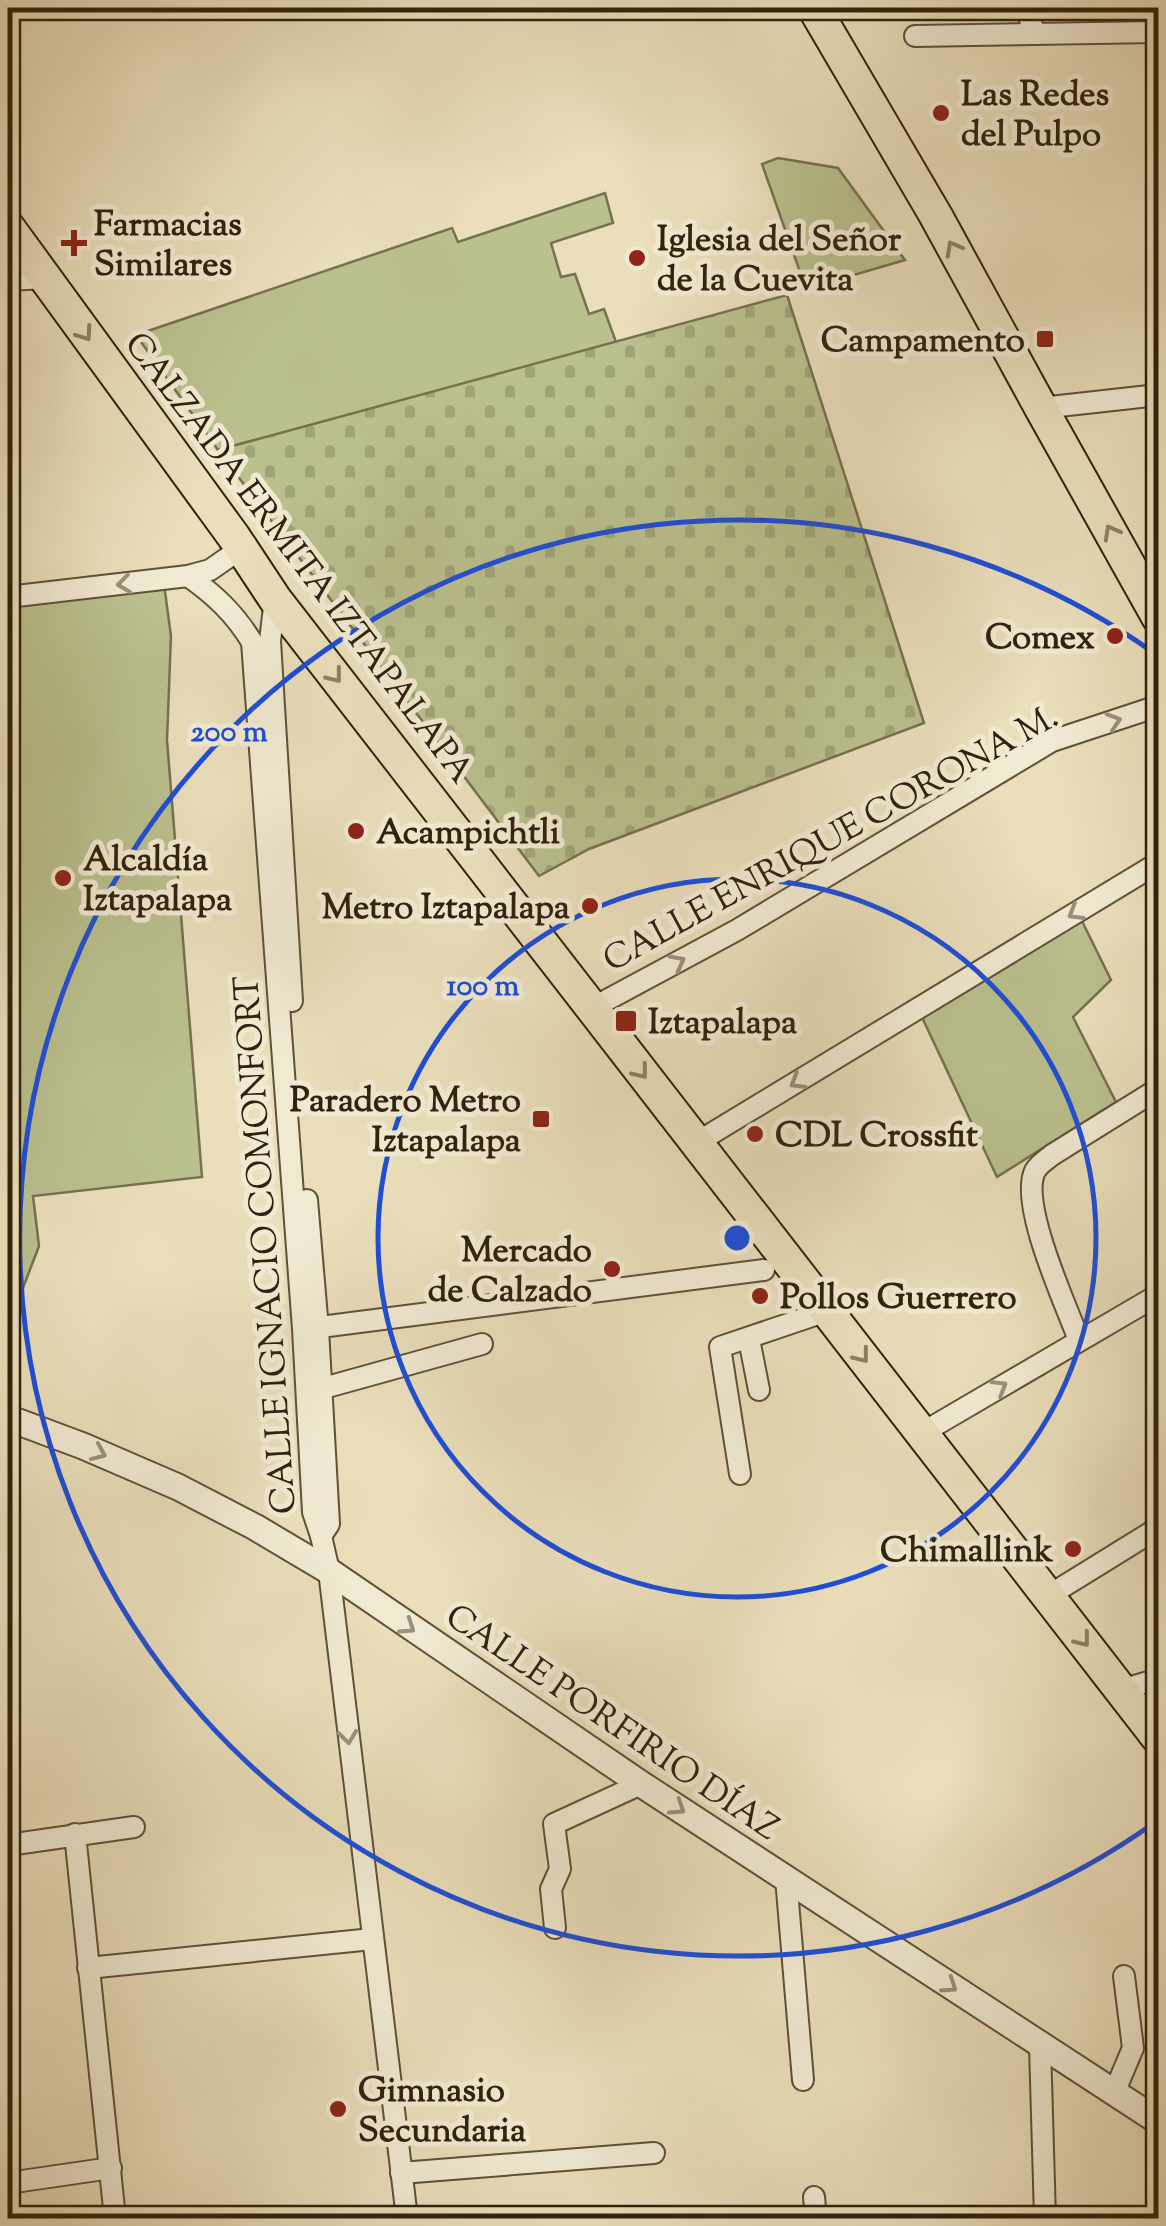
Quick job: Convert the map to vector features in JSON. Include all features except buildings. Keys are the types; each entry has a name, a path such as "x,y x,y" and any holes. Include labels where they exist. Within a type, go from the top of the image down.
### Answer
{"main road":[{"path":"814,8 936,216 1158,617"},
{"name":"CALZADA ERMITA IZTAPALAPA","path":"8,227 234,537 275,600 1158,1738"}],"street":[{"path":"1026,8 1036,34"},
{"path":"915,36 1158,32"},
{"path":"8,280 46,278"},
{"path":"1041,408 1158,395"},
{"path":"8,597 188,576 222,564 233,554 234,537"},
{"name":"CALLE IGNACIO COMONFORT","path":"188,576 214,594 240,622 252,642 310,1329 320,1389 329,1524 321,1536"},
{"name":"CALLE IGNACIO COMONFORT","path":"275,600 270,641 310,1329 312,1512 321,1536"},
{"name":"CALLE ENRIQUE CORONA M.","path":"592,1008 737,930 1052,741 1158,706"},
{"path":"696,1142 1158,863"},
{"path":"1079,1340 1040,1236 1032,1203 1031,1184 1036,1168 1052,1154 1158,1089"},
{"path":"310,1329 764,1270"},
{"path":"922,1433 1158,1295"},
{"path":"740,1474 720,1348 827,1311"},
{"path":"749,1338 759,1390"},
{"path":"320,1389 482,1344"},
{"name":"CALLE PORFIRIO DÍAZ","path":"8,1418 178,1486 329,1570 641,1784 1158,2121"},
{"path":"1048,1596 1158,1528"},
{"path":"321,1536 329,1570 407,2218"},
{"path":"1121,1690 1158,1679"},
{"path":"555,1928 551,1889 560,1869 554,1824 641,1784"},
{"path":"8,1845 134,1826"},
{"path":"75,1834 115,2218"},
{"path":"786,1878 803,2080"},
{"path":"88,1968 372,1938"},
{"path":"1114,2093 1133,2048 1124,1976"},
{"path":"1040,2046 1046,2218"},
{"path":"401,2173 654,2153"},
{"path":"8,2183 111,2168"}],"green space":[{"path":"778,158 838,168 905,260 806,289 762,164"},
{"path":"605,193 613,223 551,243 561,277 575,274 589,314 604,309 616,342 600,347 218,450 136,335 452,228 458,242"},
{"path":"787,295 924,723 589,849 539,876 218,450"},
{"path":"164,584 171,636 167,740 202,1177 33,1196 39,1246 12,1317 8,1317 8,603"},
{"path":"1078,913 1111,980 1073,1017 1116,1102 997,1177 920,1013"}],"place":[{"name":"Las Redes del Pulpo","path":"941,113"},
{"name":"Farmacias Similares","path":"74,243"},
{"name":"Iglesia del Señor de la Cuevita","path":"637,258"},
{"name":"Campamento","path":"1045,339"},
{"name":"Comex","path":"1115,636"},
{"name":"Acampichtli","path":"356,831"},
{"name":"Alcaldía Iztapalapa","path":"63,878"},
{"name":"Metro Iztapalapa","path":"590,906"},
{"name":"Iztapalapa","path":"626,1021"},
{"name":"Paradero Metro Iztapalapa","path":"541,1119"},
{"name":"CDL Crossfit","path":"755,1134"},
{"name":"Mercado de Calzado","path":"612,1269"},
{"name":"Pollos Guerrero","path":"760,1296"},
{"name":"Chimallink","path":"1073,1549"},
{"name":"Gimnasio Secundaria","path":"338,2109"}]}
